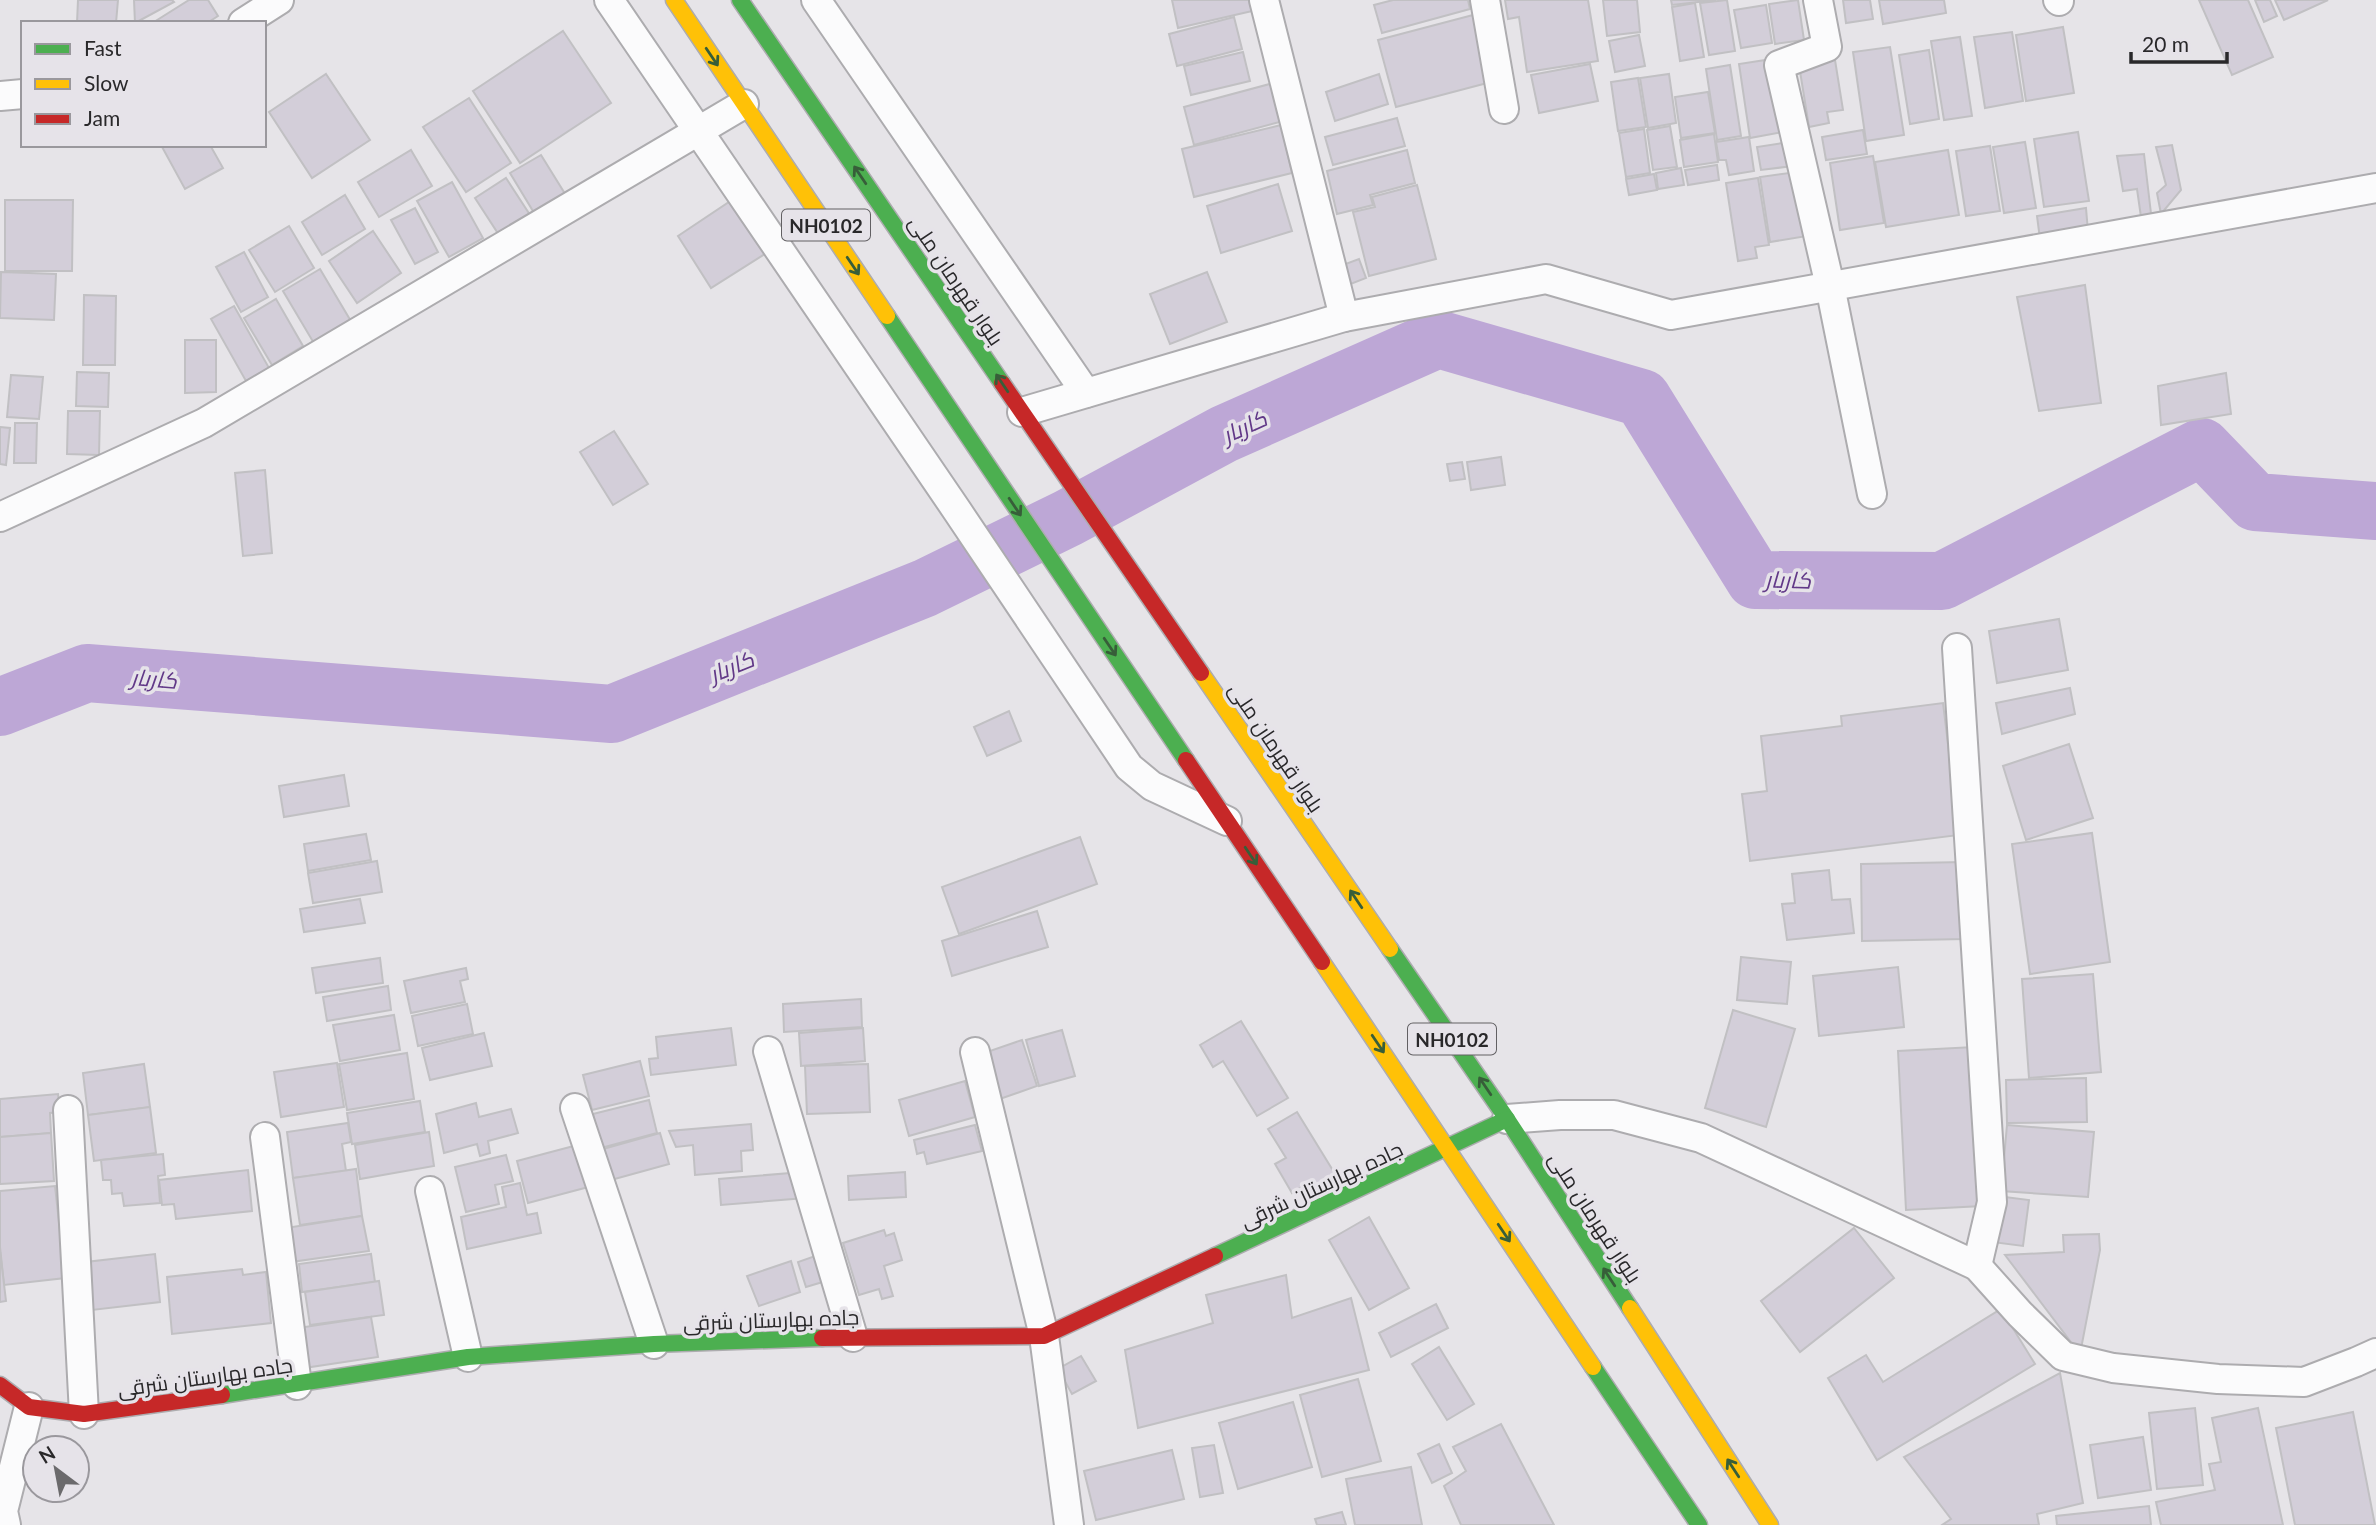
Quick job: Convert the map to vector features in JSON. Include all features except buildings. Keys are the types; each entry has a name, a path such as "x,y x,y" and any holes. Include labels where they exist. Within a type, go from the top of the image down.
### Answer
{"main road":[{"name":"NH0102","path":"674,0 1699,1525"},
{"name":"بلوار قهرمان ملی","path":"740,0 1507,1119 1770,1525"},
{"name":"جاده بهارستان شرقی","path":"0,1385 29,1407 84,1414 297,1385 468,1357 653,1344 853,1337 1044,1336 1507,1119"}],"street":[{"path":"246,21 279,0"},
{"path":"609,0 1129,767 1152,786 1227,821"},
{"path":"816,0 1086,393"},
{"path":"1264,0 1344,317"},
{"path":"1485,0 1503,109"},
{"path":"1818,0 1827,47 1779,65 1830,286 1872,494"},
{"path":"0,96 21,94"},
{"path":"0,517 204,423 744,104"},
{"path":"1022,412 1344,317 1546,279 1671,315 2376,188"},
{"path":"1956,648 1992,1202 1977,1266"},
{"path":"768,1051 853,1337"},
{"path":"975,1052 1044,1336 1069,1525"},
{"path":"575,1108 653,1344"},
{"path":"68,1110 84,1414"},
{"path":"1507,1119 1614,1115 1702,1138 1977,1266 2063,1356 2113,1368 2218,1379 2304,1382 2376,1353"},
{"path":"265,1137 297,1385"},
{"path":"430,1191 468,1357"},
{"path":"6,1525 3,1511 29,1407"}],"waterway":[{"name":"کاربار","path":"0,707 87,673 612,714 925,588 1068,518 1224,434 1438,339 1642,398 1755,580 1942,581 2202,447 2255,502 2376,511"}],"traffic: fast":[{"path":"740,0 1002,383"},
{"path":"887,316 1186,760"},
{"path":"1390,949 1507,1119 1630,1308"},
{"path":"1215,1256 1507,1119"},
{"path":"222,1395 468,1357 654,1344 822,1338"},
{"path":"1593,1367 1699,1525"}],"traffic: slow":[{"path":"674,0 887,316"},
{"path":"1201,673 1390,949"},
{"path":"1322,962 1593,1367"},
{"path":"1630,1308 1770,1525"}],"traffic: jam":[{"path":"1002,383 1201,673"},
{"path":"1186,760 1322,962"},
{"path":"822,1338 1044,1336 1215,1256"},
{"path":"0,1385 29,1407 84,1414 222,1395"}]}
